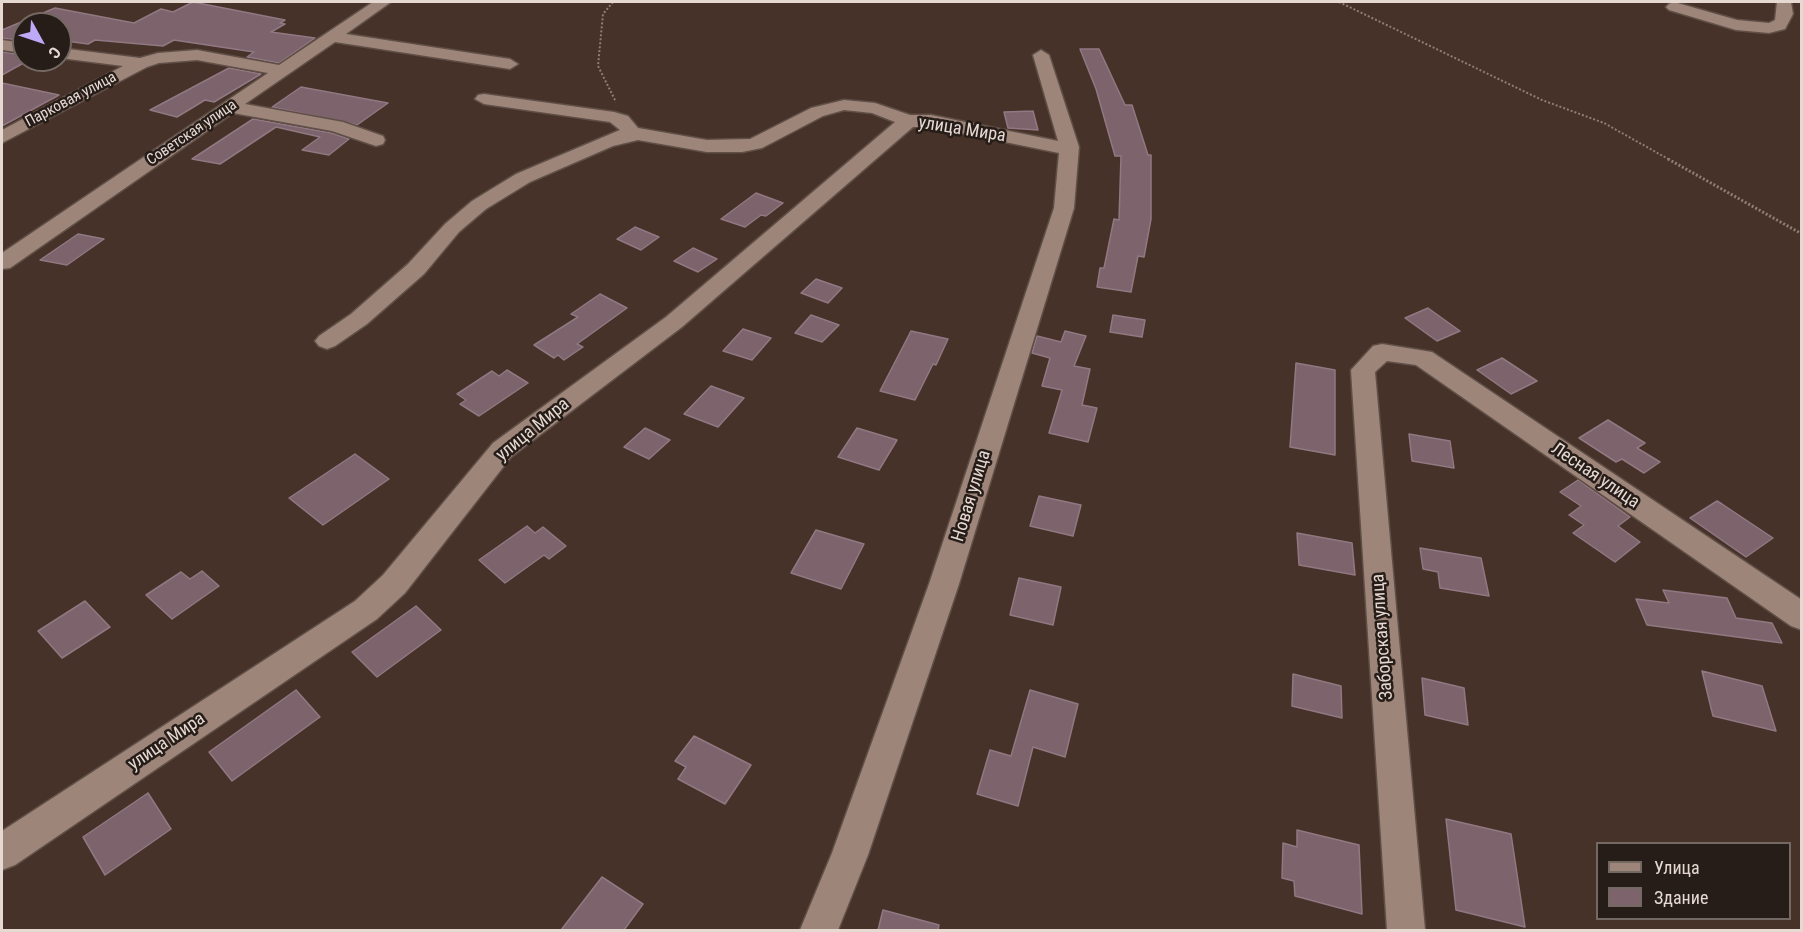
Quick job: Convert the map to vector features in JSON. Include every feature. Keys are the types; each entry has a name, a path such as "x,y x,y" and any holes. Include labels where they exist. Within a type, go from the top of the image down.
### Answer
{"street":[{"name":"Советская улица","path":"2,263 382,2"},
{"path":"1674,7 1736,25 1769,28 1779,26 1783,21 1784,2"},
{"path":"331,37 510,64"},
{"path":"72,54 141,63 158,58 197,55 283,71"},
{"name":"Новая улица","path":"819,930 850,855 944,584 1064,208 1069,147 1041,55"},
{"name":"Парковая улица","path":"2,137 141,63"},
{"path":"484,99 614,117 627,125 630,130 628,134"},
{"path":"581,136 598,138 628,134 707,146 742,146 755,144 816,112 844,105 874,108 908,122"},
{"path":"230,107 336,126 376,140"},
{"name":"улица Мира","path":"2,852 366,610 394,584 502,450 674,322 908,122 931,122 1056,147 1069,147"},
{"path":"327,341 359,319 416,269 452,228 479,205 523,177 628,134"},
{"name":"Лесная улица","path":"1382,352 1424,358 1802,617"},
{"name":"Заборская улица","path":"1382,352 1363,370 1406,930"}],"path":[{"path":"613,2 603,14 598,66 614,94 618,114 614,117"},
{"path":"1339,2 1542,100 1604,123 1802,234"}],"building":[{"path":"193,2 285,20 280,23 285,24 271,32 315,38 279,63 247,57 254,52 174,40 163,46 95,40 88,44 72,42 72,12 45,12 55,8 134,23 161,9 173,12"},
{"path":"12,26 12,39 2,38 2,30"},
{"path":"1080,49 1099,49 1125,105 1132,105 1148,155 1151,155 1151,219 1144,257 1138,256 1131,292 1097,287 1100,268 1104,268 1114,219 1119,220 1121,156 1115,156 1096,89"},
{"path":"2,52 12,53 12,69 2,75"},
{"path":"229,68 261,74 214,102 205,100 177,117 150,110"},
{"path":"2,83 59,95 2,126"},
{"path":"301,87 388,103 357,125 272,107"},
{"path":"1033,111 1038,130 1008,128 1004,112"},
{"path":"253,119 331,133 349,139 329,155 302,150 320,137 276,127 220,164 192,159"},
{"path":"756,193 783,203 766,216 761,215 745,227 721,219"},
{"path":"635,227 659,237 641,250 617,239"},
{"path":"78,234 104,239 67,265 40,260"},
{"path":"693,248 717,259 698,272 674,261"},
{"path":"816,279 842,288 828,303 801,293"},
{"path":"600,294 627,308 577,344 583,347 564,360 558,355 554,358 534,345 578,317 571,314"},
{"path":"1428,308 1460,331 1437,341 1405,318"},
{"path":"811,315 839,325 822,342 795,333"},
{"path":"1113,315 1145,320 1142,337 1110,332"},
{"path":"743,329 771,338 752,360 723,351"},
{"path":"911,331 948,339 936,365 933,364 915,400 880,391"},
{"path":"1065,331 1086,336 1074,366 1090,369 1082,405 1097,408 1088,442 1049,433 1062,390 1042,386 1050,358 1032,353 1037,336 1061,342"},
{"path":"1502,358 1537,381 1511,394 1477,370"},
{"path":"1296,363 1335,370 1335,455 1290,447"},
{"path":"507,370 528,383 479,416 460,404 466,400 457,394 492,371 499,376"},
{"path":"711,386 744,398 718,427 684,414"},
{"path":"1608,420 1645,443 1637,448 1660,462 1644,473 1622,459 1616,462 1579,438"},
{"path":"645,428 670,440 649,459 624,447"},
{"path":"857,428 897,440 879,470 838,457"},
{"path":"1409,434 1450,441 1454,468 1412,461"},
{"path":"355,454 389,479 323,525 289,498"},
{"path":"1578,480 1630,517 1618,526 1640,542 1615,562 1573,533 1584,525 1569,515 1581,506 1560,492"},
{"path":"1039,496 1081,505 1073,536 1030,526"},
{"path":"1717,501 1773,538 1746,557 1690,518"},
{"path":"527,526 535,533 543,527 566,546 549,559 544,555 505,583 479,560"},
{"path":"816,530 864,544 841,589 791,573"},
{"path":"1297,533 1352,543 1355,575 1299,565"},
{"path":"1420,548 1481,558 1489,596 1440,588 1438,572 1423,569"},
{"path":"202,571 219,586 172,619 146,595 181,572 190,579"},
{"path":"1019,578 1061,587 1053,625 1010,615"},
{"path":"1663,590 1727,598 1736,618 1772,623 1782,643 1647,625 1636,599 1669,603"},
{"path":"85,601 110,627 62,658 38,631"},
{"path":"416,606 441,630 377,677 352,652"},
{"path":"1702,671 1762,686 1776,731 1713,716"},
{"path":"1293,674 1341,686 1342,718 1292,706"},
{"path":"1422,678 1464,688 1468,725 1425,715"},
{"path":"296,690 320,717 232,781 209,752"},
{"path":"1030,690 1078,704 1065,757 1033,747 1018,806 977,794 990,750 1011,756"},
{"path":"694,736 751,765 725,804 678,779 686,767 675,761"},
{"path":"148,793 171,829 105,875 83,837"},
{"path":"1446,819 1511,834 1525,927 1456,910"},
{"path":"1297,830 1359,845 1362,914 1295,896 1294,881 1282,878 1283,843 1297,847"},
{"path":"602,877 643,904 624,930 561,930"},
{"path":"883,910 939,925 938,930 878,930"}]}
